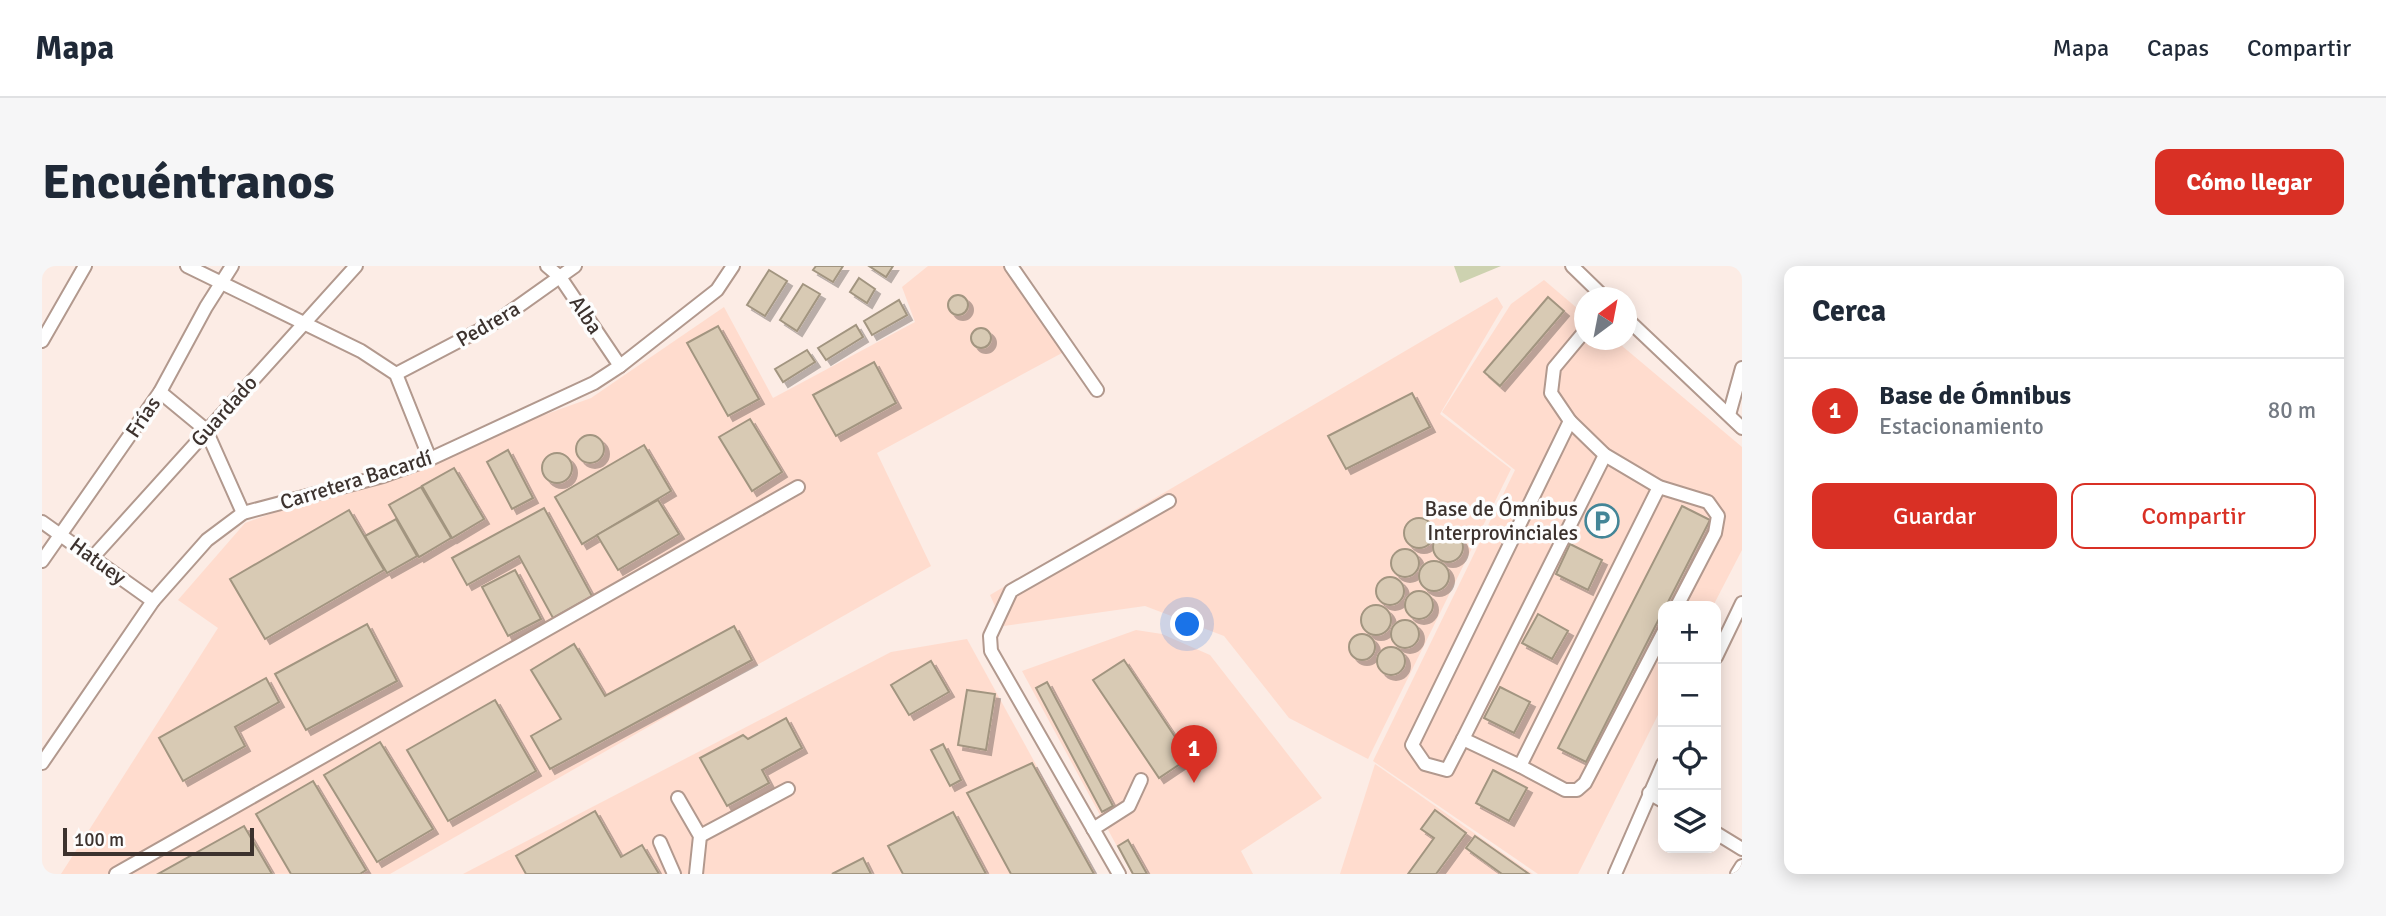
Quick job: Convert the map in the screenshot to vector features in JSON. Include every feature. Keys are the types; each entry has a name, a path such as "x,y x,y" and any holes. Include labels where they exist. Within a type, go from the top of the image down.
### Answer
{"street":[{"path":"42,341 85,266"},
{"path":"187,266 360,351 396,374 430,459"},
{"name":"Frías","path":"42,561 160,392 232,266"},
{"name":"Guardado","path":"93,557 356,266"},
{"name":"Alba","path":"547,266 560,277 620,366"},
{"name":"Pedrera","path":"396,374 499,320 575,266"},
{"name":"Carretera Bacardí","path":"42,763 153,601 207,540 243,513 383,476 430,459 594,383 620,366 716,290 733,266"},
{"path":"1011,266 1097,390"},
{"path":"1572,266 1594,287"},
{"path":"1637,328 1742,428"},
{"path":"1574,344 1555,368 1551,393 1570,421 1605,455 1659,487 1708,502 1718,516 1715,533 1680,601"},
{"path":"1729,415 1742,368"},
{"path":"160,392 206,430 243,513"},
{"path":"1570,421 1412,745 1425,764 1447,770 1605,455"},
{"path":"116,874 798,487"},
{"path":"1520,766 1659,487"},
{"path":"1119,874 991,651 990,636 1011,591 1168,501"},
{"name":"Hatuey","path":"42,522 153,601"},
{"path":"1721,647 1742,603"},
{"path":"1463,739 1565,790 1577,790 1585,783 1658,643"},
{"path":"1615,874 1658,774"},
{"path":"1093,829 1129,806 1141,780"},
{"path":"700,836 788,789"},
{"path":"1649,793 1658,798"},
{"path":"678,798 700,836 696,874"},
{"path":"1721,836 1742,849"},
{"path":"660,842 674,874"},
{"path":"1737,874 1742,866"}],"shaded area":[{"path":"928,266 1010,266 1062,353 877,453 931,566 390,874 61,874 218,628 178,600 245,523 591,398 724,307 773,398 915,322 902,287"},
{"path":"1544,280 1574,306 1574,350 1627,350 1742,447 1742,550 1716,601 1658,601 1658,715 1578,874 1538,874 1373,761 1515,470 1442,412 1511,304"},
{"path":"1497,297 1503,307 1440,414 1511,469 1368,759 1289,718 1224,636 1145,606 1004,626 990,595"},
{"path":"1136,630 1162,634 1210,655 1322,798 1241,851 1253,874 1132,874 1022,671"},
{"path":"967,639 1096,874 463,874 891,652"},
{"path":"1375,764 1533,874 1340,874"}],"green space":[{"path":"1454,266 1501,266 1460,283"}],"building":[{"path":"816,266 843,266 833,282 813,270"},
{"path":"869,266 893,266 886,277"},
{"path":"769,270 787,281 765,316 747,305"},
{"path":"859,278 875,289 867,303 850,292"},
{"path":"803,284 820,294 797,331 780,320"},
{"path":"958,295 965,298 968,305 965,312 958,315 951,312 948,305 951,298"},
{"path":"1548,297 1564,311 1500,386 1484,372"},
{"path":"899,300 907,315 872,335 864,321"},
{"path":"856,325 863,337 826,360 818,348"},
{"path":"718,326 759,399 728,416 687,343"},
{"path":"981,328 988,331 991,338 988,345 981,348 974,345 971,338 974,331"},
{"path":"807,350 815,362 783,382 775,369"},
{"path":"874,362 896,403 836,436 813,395"},
{"path":"1412,393 1430,427 1346,469 1328,436"},
{"path":"750,419 782,472 752,491 719,437"},
{"path":"590,435 600,439 604,449 600,459 590,463 580,459 576,449 580,439"},
{"path":"644,445 671,491 582,544 555,497"},
{"path":"508,450 533,498 512,509 487,462"},
{"path":"557,453 568,457 572,468 568,479 557,483 546,479 542,468 546,457"},
{"path":"454,468 484,519 452,538 422,486"},
{"path":"421,487 451,538 419,557 389,505"},
{"path":"658,500 679,534 618,570 597,535"},
{"path":"1682,506 1710,520 1669,601 1658,601 1658,621 1586,762 1558,748"},
{"path":"544,508 592,596 553,618 519,556 467,585 452,558"},
{"path":"349,510 384,570 265,639 230,579"},
{"path":"1419,518 1429,523 1434,533 1429,543 1419,548 1409,543 1404,533 1409,523"},
{"path":"396,519 417,556 387,573 365,536"},
{"path":"1448,532 1458,537 1463,547 1458,557 1448,562 1438,557 1433,547 1438,537"},
{"path":"1570,544 1602,560 1588,590 1556,574"},
{"path":"1405,549 1415,553 1419,563 1415,573 1405,577 1395,573 1391,563 1395,553"},
{"path":"1434,561 1444,566 1449,576 1444,586 1434,591 1424,586 1419,576 1424,566"},
{"path":"515,570 541,619 508,636 482,587"},
{"path":"1390,577 1400,581 1404,591 1400,601 1390,605 1380,601 1376,591 1380,581"},
{"path":"1419,591 1429,595 1433,605 1429,615 1419,619 1409,615 1405,605 1409,595"},
{"path":"1376,605 1382,606 1390,614 1390,626 1382,634 1376,635 1370,634 1362,626 1361,620 1362,614 1370,606"},
{"path":"1538,614 1568,631 1552,659 1522,643"},
{"path":"1405,620 1415,624 1419,634 1415,644 1405,648 1395,644 1391,634 1395,624"},
{"path":"367,624 397,681 306,730 275,674"},
{"path":"734,626 752,660 550,769 531,736 561,719 531,670 574,644 605,696"},
{"path":"1362,634 1372,637 1375,647 1372,657 1362,660 1352,657 1349,647 1352,637"},
{"path":"1391,647 1401,651 1405,661 1401,671 1391,675 1381,671 1377,661 1381,651"},
{"path":"1124,660 1189,758 1159,778 1093,680"},
{"path":"931,661 949,692 909,715 891,685"},
{"path":"266,678 279,702 235,727 245,746 183,781 159,738"},
{"path":"1047,682 1113,806 1102,812 1036,688"},
{"path":"1500,687 1530,702 1514,733 1484,718"},
{"path":"967,690 995,694 986,750 958,745"},
{"path":"495,700 536,771 448,821 407,750"},
{"path":"786,718 802,748 762,770 769,783 727,806 700,758 743,735 748,739"},
{"path":"380,742 433,829 377,862 324,775"},
{"path":"943,744 961,780 950,786 931,750"},
{"path":"1032,763 1094,874 1011,874 967,793"},
{"path":"1493,770 1527,788 1509,821 1476,803"},
{"path":"313,781 366,870 360,874 291,874 256,814"},
{"path":"1435,810 1466,833 1436,874 1408,874 1434,838 1421,829"},
{"path":"595,811 621,857 642,845 659,874 526,874 516,856"},
{"path":"953,812 986,874 903,874 888,846"},
{"path":"244,826 272,874 158,874"},
{"path":"1475,836 1529,874 1502,874 1466,848"},
{"path":"1128,840 1147,874 1133,874 1118,846"},
{"path":"863,858 871,874 832,874"}],"place":[{"name":"Base de Ómnibus Interprovinciales","path":"1602,521"},
{"name":"Base de Ómnibus","path":"1194,783"}]}
